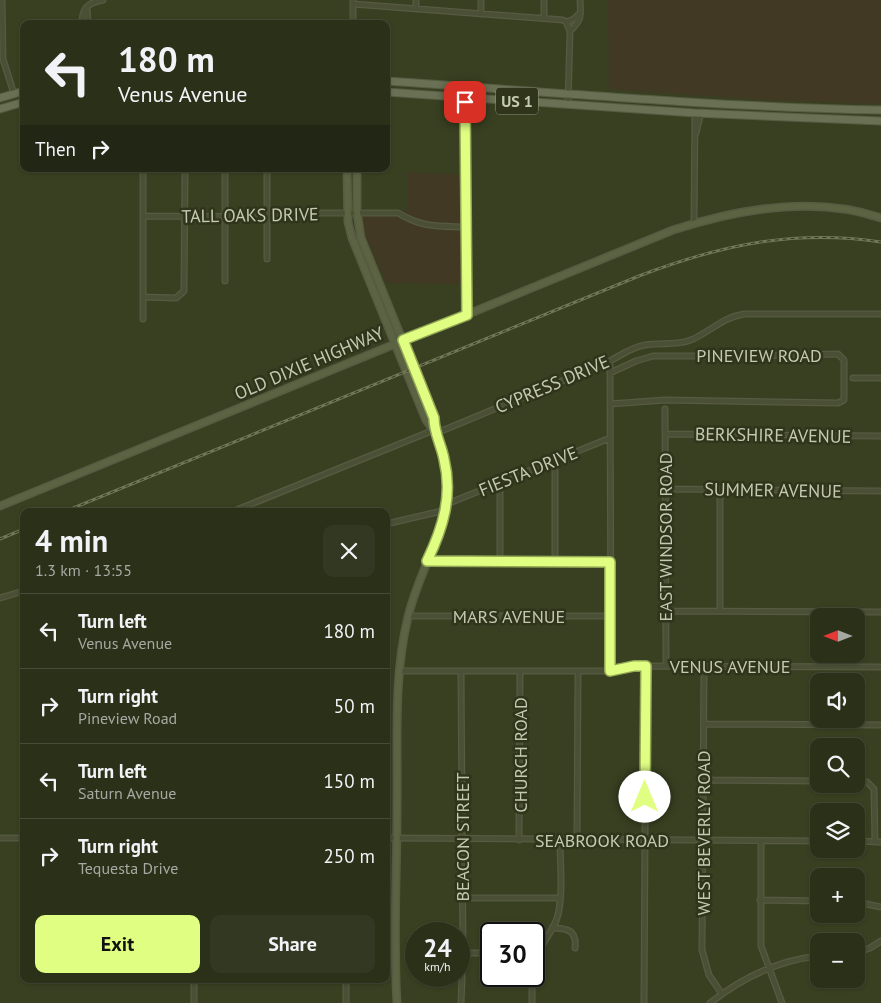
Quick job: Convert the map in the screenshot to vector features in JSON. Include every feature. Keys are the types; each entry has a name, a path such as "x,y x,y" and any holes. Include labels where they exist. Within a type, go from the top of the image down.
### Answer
{"main road":[{"name":"US 1","path":"390,81 714,103 881,110"},
{"path":"0,98 20,92"},
{"name":"US 1","path":"390,92 677,112 881,121"},
{"path":"677,112 689,108 697,102"},
{"path":"0,109 20,103"},
{"path":"698,113 703,107 714,103"}],"street":[{"path":"2,0 4,62 14,94"},
{"path":"82,20 82,13 85,7 95,1 103,0"},
{"path":"416,0 416,9"},
{"path":"481,0 481,14"},
{"path":"544,0 544,18"},
{"path":"570,31 579,23 580,0"},
{"path":"353,20 353,2 416,9 544,18 566,22 580,15 581,11"},
{"path":"88,20 87,8 89,5"},
{"path":"566,22 570,31 568,104"},
{"path":"465,97 467,315"},
{"path":"694,223 695,134 698,113"},
{"path":"143,172 143,319"},
{"path":"143,297 176,298 184,291 185,172"},
{"path":"225,172 225,281"},
{"path":"266,259 267,172"},
{"path":"347,172 348,212 352,238 426,420 434,430"},
{"path":"357,172 356,212 361,238 434,418 434,430 446,466 448,486 441,531 427,561 408,616 399,671 397,1003"},
{"name":"OLD DIXIE HIGHWAY","path":"0,506 673,230 734,213 776,208 822,207 881,212"},
{"name":"OLD DIXIE HIGHWAY","path":"864,212 881,218"},
{"name":"TALL OAKS DRIVE","path":"143,216 289,217 312,213 398,213 410,220 430,226 466,227"},
{"name":"CYPRESS DRIVE","path":"241,508 434,430 444,430 608,362 636,347 653,344 677,344 692,340 736,315 881,314"},
{"name":"PINEVIEW ROAD","path":"610,373 636,361 653,356 838,354 844,360 844,400 838,403 665,400 610,404"},
{"path":"608,362 610,373 610,671"},
{"path":"853,378 881,378"},
{"name":"EAST WINDSOR ROAD","path":"665,409 666,666"},
{"name":"BERKSHIRE AVENUE","path":"665,434 881,436"},
{"name":"FIESTA DRIVE","path":"390,523 446,507 500,482 610,438"},
{"path":"555,460 555,561"},
{"path":"500,482 500,561"},
{"name":"SUMMER AVENUE","path":"665,489 881,491"},
{"path":"720,489 720,611"},
{"path":"427,561 610,562"},
{"path":"0,598 20,592"},
{"path":"665,611 881,612"},
{"name":"MARS AVENUE","path":"408,616 610,616"},
{"name":"VENUS AVENUE","path":"399,671 610,671 634,666 881,667"},
{"path":"644,1003 646,666"},
{"name":"WEST BEVERLY ROAD","path":"704,666 702,950 709,975 722,994"},
{"name":"BEACON STREET","path":"461,671 462,922"},
{"name":"CHURCH ROAD","path":"519,840 520,671"},
{"path":"577,840 578,671"},
{"path":"704,724 881,725"},
{"path":"703,780 810,781"},
{"path":"865,782 868,782 874,789 874,842"},
{"path":"0,838 20,838"},
{"name":"SEABROOK ROAD","path":"390,838 810,841"},
{"path":"545,939 558,913 560,898 560,840"},
{"path":"761,841 761,946 782,1003"},
{"path":"865,842 881,842"},
{"path":"462,898 560,898"},
{"path":"760,900 810,901"},
{"path":"865,904 881,908"},
{"path":"552,928 568,930 573,934 576,940 574,948"},
{"path":"865,950 881,941"},
{"path":"710,1003 741,981 768,968 810,958"},
{"path":"194,983 194,1003"},
{"path":"346,983 346,1003"},
{"name":"BEACON STREET","path":"461,1003 462,987"},
{"path":"532,987 532,1003"}],"shaded area":[{"path":"608,0 881,0 881,104 768,100 609,89"},
{"path":"408,172 464,175 465,284 386,283 363,230 360,211 408,211"}],"railway":[{"path":"73,508 669,265 728,248 758,242 818,237 881,242"},
{"path":"0,539 20,531"}],"route":[{"path":"465,102 467,315 403,340 434,418 434,430 447,472 446,510 441,531 427,561 610,562 610,671 634,666 646,666 645,797"}]}
